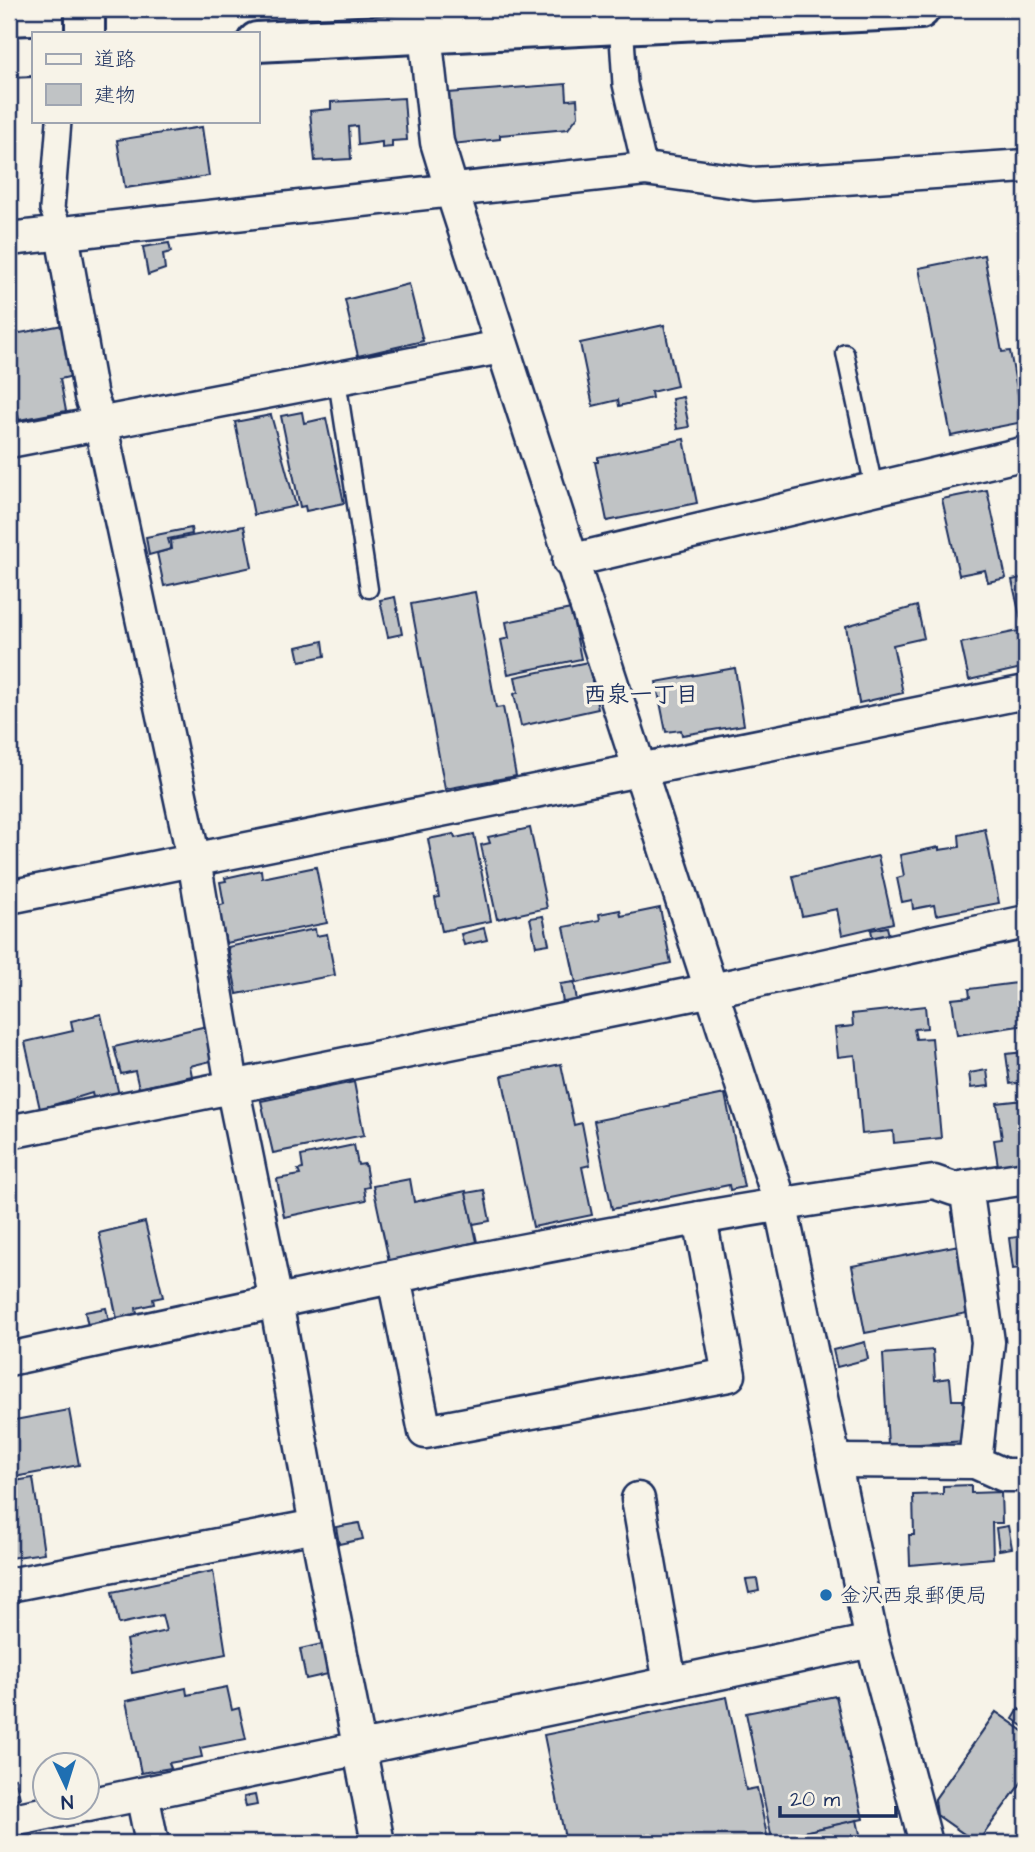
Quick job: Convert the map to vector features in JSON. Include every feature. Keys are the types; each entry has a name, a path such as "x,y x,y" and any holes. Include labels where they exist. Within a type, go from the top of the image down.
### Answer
{"main road":[{"path":"85,9 85,32"},
{"path":"259,42 425,33 621,15 920,9"},
{"path":"9,57 32,56"}],"street":[{"path":"621,15 625,83 645,169"},
{"path":"425,33 437,142 569,561 640,769 780,1202 872,1641 926,1843"},
{"path":"59,122 53,173 57,222 91,397 100,422 194,860 232,1085 276,1301 316,1526 378,1843"},
{"path":"9,239 57,222 452,191 645,169 754,184 1026,166"},
{"path":"9,441 501,347"},
{"path":"569,561 1026,453"},
{"path":"9,897 1026,692"},
{"path":"9,1132 712,990 1026,922"},
{"path":"9,1359 276,1301 780,1202 934,1182 954,1189 1026,1178"},
{"path":"966,1187 988,1342 975,1462"},
{"path":"394,1278 425,1432 729,1375 700,1218"},
{"path":"835,1461 975,1462 1004,1475 1026,1475"},
{"path":"638,1499 670,1683"},
{"path":"9,1585 316,1526"},
{"path":"102,1802 872,1641"},
{"path":"142,1794 152,1843"},
{"path":"9,1821 32,1816"}],"lane":[{"path":"845,353 874,488"},
{"path":"337,380 369,589"}],"building":[{"path":"566,84 567,100 577,99 578,116 568,129 500,135 500,139 452,144 448,93"},
{"path":"404,98 407,140 392,141 392,147 382,148 382,142 358,145 357,126 349,127 351,159 315,161 310,111 331,109 331,102"},
{"path":"202,127 209,176 125,188 117,140"},
{"path":"169,243 171,252 163,254 165,269 148,275 143,247"},
{"path":"984,255 1002,352 1010,351 1023,422 951,436 919,268"},
{"path":"409,284 423,341 358,356 345,300"},
{"path":"63,325 73,376 60,379 66,411 19,420 9,366 9,335"},
{"path":"664,325 677,386 651,392 652,398 619,406 618,400 593,406 580,343"},
{"path":"683,397 689,427 677,429 672,399"},
{"path":"302,412 304,423 326,418 344,503 306,511 305,506 300,507 281,416"},
{"path":"271,415 296,506 254,515 235,422"},
{"path":"684,439 697,503 607,521 595,462 598,462 598,457"},
{"path":"987,490 1006,578 988,582 985,570 959,575 942,499"},
{"path":"244,526 252,567 164,586 157,553 172,549 171,540"},
{"path":"191,528 192,534 168,539 171,549 149,555 146,537"},
{"path":"1026,577 1026,667 969,680 961,643 1023,630 1012,580"},
{"path":"475,592 496,708 503,707 516,776 445,789 411,604"},
{"path":"395,597 402,634 388,637 380,600"},
{"path":"917,606 924,638 893,645 903,693 859,703 846,626"},
{"path":"571,609 581,659 508,674 501,640 509,638 506,622"},
{"path":"323,641 325,656 300,661 297,647"},
{"path":"588,662 598,709 521,726 514,694 518,692 515,677"},
{"path":"735,668 744,725 682,735 681,730 666,732 656,682"},
{"path":"530,828 547,908 497,919 481,845 490,843 488,837"},
{"path":"985,829 999,903 936,915 934,905 913,909 912,900 902,902 897,878 904,876 900,855 939,847 939,850 960,847 959,835"},
{"path":"454,834 455,838 474,834 491,921 442,931 435,898 439,897 428,839"},
{"path":"878,856 893,923 842,935 837,909 802,916 793,876"},
{"path":"316,867 327,923 226,943 218,906 224,904 220,882 226,881 225,878 261,870 262,878"},
{"path":"660,908 671,963 576,983 564,927 600,920 599,914 620,910 621,916"},
{"path":"543,916 549,944 536,946 530,918"},
{"path":"887,927 889,935 873,939 871,930"},
{"path":"484,928 487,940 464,945 461,934"},
{"path":"315,929 316,936 327,934 335,975 237,994 228,947"},
{"path":"574,982 577,1001 563,1003 560,984"},
{"path":"1025,982 1026,1025 957,1035 952,999 970,997 969,989"},
{"path":"925,1006 927,1028 914,1029 916,1039 932,1038 941,1138 894,1143 893,1131 862,1134 855,1055 838,1057 835,1028 853,1026 852,1014"},
{"path":"101,1014 119,1095 94,1101 92,1093 40,1109 25,1042 73,1031 71,1021"},
{"path":"207,1026 215,1060 190,1066 192,1076 139,1088 135,1071 121,1074 114,1047"},
{"path":"1022,1028 1026,1028 1026,1082 1010,1084 1006,1054 1025,1052"},
{"path":"561,1064 574,1125 582,1123 590,1165 582,1167 592,1215 533,1227 502,1076"},
{"path":"987,1070 989,1086 971,1088 969,1073"},
{"path":"354,1082 364,1135 273,1153 261,1101"},
{"path":"725,1094 744,1187 730,1190 729,1185 612,1209 594,1121"},
{"path":"1024,1095 1026,1168 999,1172 994,1140 1002,1139 997,1103 1024,1100"},
{"path":"354,1145 358,1165 365,1164 369,1187 364,1188 366,1200 284,1217 277,1179 300,1175 298,1170 303,1169 301,1156"},
{"path":"410,1179 414,1202 466,1191 477,1242 389,1261 373,1186"},
{"path":"484,1190 490,1221 473,1224 466,1193"},
{"path":"145,1222 163,1297 153,1299 154,1304 136,1308 137,1315 117,1319 99,1233"},
{"path":"1026,1236 1024,1291 1021,1268 1013,1269 1009,1238"},
{"path":"959,1245 972,1312 865,1333 852,1266"},
{"path":"106,1308 109,1321 88,1326 85,1312"},
{"path":"865,1342 868,1359 837,1367 833,1350"},
{"path":"933,1350 935,1380 950,1378 952,1400 963,1400 966,1441 888,1446 883,1354"},
{"path":"69,1410 79,1465 9,1478 9,1421"},
{"path":"33,1478 44,1553 9,1558 9,1482"},
{"path":"971,1485 971,1493 1001,1492 1002,1523 992,1523 993,1558 910,1565 909,1535 914,1535 913,1495 943,1494 943,1486"},
{"path":"359,1523 363,1539 339,1544 336,1527"},
{"path":"1008,1526 1012,1548 999,1550 996,1528"},
{"path":"213,1571 226,1654 132,1673 126,1640 166,1631 162,1615 119,1624 112,1592"},
{"path":"757,1579 759,1591 749,1593 746,1580"},
{"path":"322,1644 328,1674 306,1679 300,1649"},
{"path":"227,1687 232,1710 239,1708 246,1739 200,1748 202,1757 169,1763 171,1768 141,1773 126,1701 186,1688 187,1695"},
{"path":"836,1696 863,1819 772,1839 746,1713"},
{"path":"727,1697 746,1790 757,1788 768,1840 749,1843 566,1843 544,1735"},
{"path":"1019,1709 1026,1714 1026,1728 1013,1719"},
{"path":"996,1712 1026,1733 1026,1776 977,1843 937,1815 935,1799"},
{"path":"996,1712 1026,1733 1026,1776 977,1843 937,1815 935,1799"},
{"path":"15,1778 20,1798 9,1800 9,1779"},
{"path":"255,1795 257,1805 246,1807 244,1797"},
{"path":"857,1820 862,1843 754,1843 772,1839"}],"place":[{"name":"金沢西泉郵便局","path":"826,1595"}],"district":[{"name":"西泉一丁目","path":"641,694"}]}
